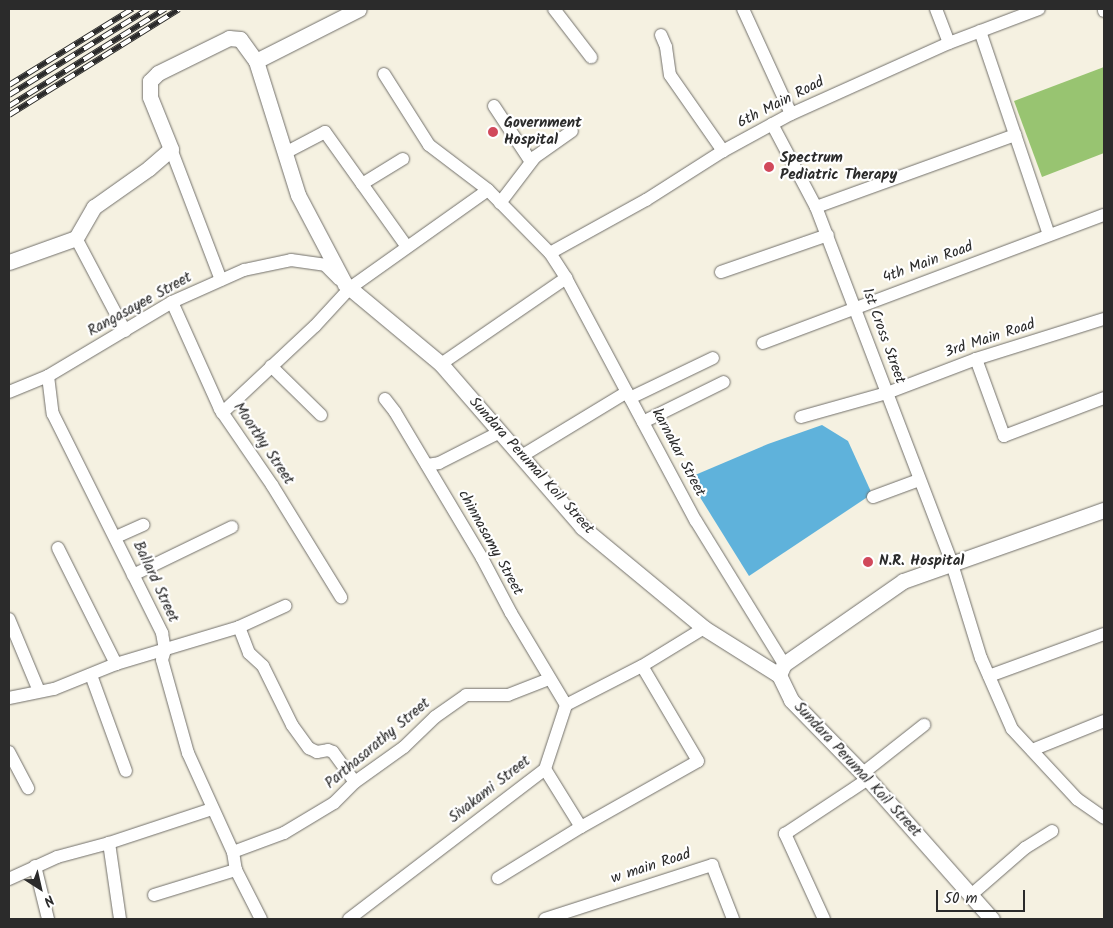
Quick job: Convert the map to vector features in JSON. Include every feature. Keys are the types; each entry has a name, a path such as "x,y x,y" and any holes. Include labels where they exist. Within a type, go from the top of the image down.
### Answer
{"street":[{"path":"256,61 359,9"},
{"path":"554,9 591,57"},
{"path":"743,9 790,114"},
{"path":"936,9 949,42"},
{"name":"6th Main Road","path":"550,253 646,200 723,151 790,114 949,42 1039,9"},
{"path":"980,31 1049,235"},
{"path":"661,35 666,46 670,75 723,151"},
{"name":"Sundara Perumal Koil Street","path":"171,149 150,97 150,81 158,73 229,38 240,39 256,61 298,195 347,286 441,364 498,433 582,527 704,628 782,670 791,700 866,776 992,919"},
{"name":"karnakar Street","path":"384,74 429,145 488,190 550,253 566,278 696,521 782,670"},
{"path":"494,106 532,162"},
{"name":"1st Cross Street","path":"772,124 816,206 828,235 952,564 989,676 1012,729 1077,799 1104,818"},
{"path":"500,203 532,162 572,131"},
{"path":"285,153 325,132 407,247"},
{"path":"816,206 1015,134"},
{"path":"9,262 76,238 94,207 149,168 171,149 221,280"},
{"path":"362,184 403,159"},
{"path":"222,413 315,326 347,286 407,247 488,190"},
{"name":"4th Main Road","path":"763,342 1104,215"},
{"path":"721,272 828,235"},
{"path":"76,238 125,331"},
{"name":"Rangasayee Street","path":"9,392 48,376 172,302 244,270 291,260 325,265 347,286"},
{"path":"441,364 566,278"},
{"name":"Moorthy Street","path":"172,302 222,413 272,485 341,597"},
{"name":"3rd Main Road","path":"801,417 887,393 976,359 1104,319"},
{"path":"520,457 628,395 713,358"},
{"path":"976,359 1004,436 1104,398"},
{"path":"271,366 321,415"},
{"name":"Ballard Street","path":"48,376 53,414 162,632 165,650 162,660 188,753 233,852 236,870 261,919"},
{"path":"643,422 724,382"},
{"name":"chinnasamy Street","path":"384,399 395,412 427,465 482,558 549,679 566,705"},
{"path":"427,465 439,463 498,433"},
{"path":"873,497 919,480"},
{"path":"782,670 903,581 1104,510"},
{"path":"116,537 143,525"},
{"path":"133,575 232,527"},
{"path":"58,548 116,664"},
{"path":"9,698 54,689 116,664 238,627 285,606"},
{"path":"9,619 39,691"},
{"path":"238,627 249,654 263,666 292,725 309,748 316,752 328,750 333,752 355,782"},
{"path":"566,705 642,666 704,628"},
{"path":"989,676 1104,634"},
{"path":"498,878 581,827 698,761 642,666"},
{"path":"90,675 126,771"},
{"name":"Parthasarathy Street","path":"233,852 284,833 334,803 355,782 404,747 435,717 466,695 508,695 549,679"},
{"name":"Sivakami Street","path":"349,919 545,768 566,705"},
{"path":"1032,750 1104,721"},
{"path":"824,919 785,834 866,776 924,725"},
{"path":"9,752 28,788"},
{"path":"545,768 581,827"},
{"path":"9,878 57,857 109,843 212,809"},
{"path":"971,894 1025,848 1052,831"},
{"path":"109,843 120,919"},
{"name":"w main Road","path":"545,919 712,865 733,919"},
{"path":"35,866 48,919"},
{"path":"154,895 236,870"}],"green space":[{"path":"1104,67 1104,153 1042,177 1014,101"}],"water":[{"path":"822,425 848,441 872,494 749,576 688,478 768,444"}],"railway":[{"path":"9,85 132,9"},
{"path":"9,95 148,9"},
{"path":"9,106 165,9"},
{"path":"9,115 179,9"}],"place":[{"name":"Government Hospital","path":"493,132"},
{"name":"Spectrum Pediatric Therapy","path":"769,167"},
{"name":"N.R. Hospital","path":"868,562"}]}
